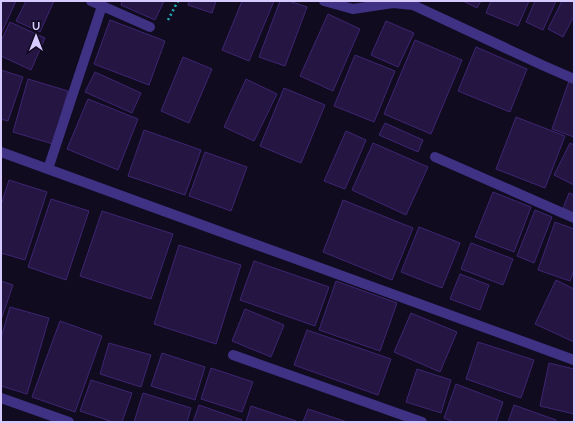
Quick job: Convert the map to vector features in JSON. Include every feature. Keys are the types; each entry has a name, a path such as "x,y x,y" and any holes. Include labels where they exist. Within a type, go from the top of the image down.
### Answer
{"street":[{"path":"91,1 150,27"},
{"path":"324,1 353,9 377,4 394,3 413,5 574,79"},
{"path":"48,169 102,6"},
{"path":"1,152 574,360"},
{"path":"435,157 574,218"},
{"path":"233,355 422,422"},
{"path":"1,398 69,422"}],"building":[{"path":"1,1 16,1 1,34"},
{"path":"26,1 54,1 40,32 16,21"},
{"path":"122,1 164,1 155,20 121,5"},
{"path":"189,1 216,1 212,13 188,5"},
{"path":"242,1 274,1 249,61 222,50"},
{"path":"280,1 289,1 307,7 285,66 259,57"},
{"path":"463,1 481,1 477,8"},
{"path":"491,1 529,1 518,26 486,13"},
{"path":"535,1 556,1 543,30 526,22"},
{"path":"562,1 574,1 574,16 563,37 548,29"},
{"path":"328,14 360,29 333,91 300,76"},
{"path":"110,20 165,41 149,85 94,64"},
{"path":"386,21 414,33 398,67 371,55"},
{"path":"10,22 45,38 31,70 1,56 1,41"},
{"path":"415,40 462,60 431,134 384,114"},
{"path":"476,47 527,69 510,112 458,91"},
{"path":"355,55 395,71 374,122 334,106"},
{"path":"183,57 212,69 189,123 161,111"},
{"path":"1,70 23,77 8,121 1,119"},
{"path":"95,72 141,93 132,113 85,92"},
{"path":"28,79 68,91 53,144 13,132"},
{"path":"246,79 277,94 254,141 224,127"},
{"path":"569,81 574,82 574,137 552,129"},
{"path":"284,88 325,105 301,163 260,146"},
{"path":"88,99 138,119 118,170 67,149"},
{"path":"516,117 565,136 545,188 496,169"},
{"path":"385,123 423,140 418,152 379,135"},
{"path":"144,130 201,150 185,195 128,176"},
{"path":"346,131 366,140 345,189 324,181"},
{"path":"373,143 428,167 406,215 352,190"},
{"path":"570,143 574,145 574,185 554,175"},
{"path":"205,152 247,167 231,211 189,196"},
{"path":"9,180 47,192 25,260 1,253 1,205"},
{"path":"493,192 531,207 514,252 475,237"},
{"path":"569,193 574,195 574,213 563,208"},
{"path":"51,199 89,211 66,280 28,267"},
{"path":"343,200 413,228 392,280 323,252"},
{"path":"535,210 552,217 534,263 517,256"},
{"path":"102,211 173,234 151,299 80,276"},
{"path":"555,222 574,229 574,270 570,281 538,270"},
{"path":"419,227 460,243 442,288 401,272"},
{"path":"471,243 513,259 503,285 461,269"},
{"path":"179,245 241,265 216,344 154,324"},
{"path":"254,261 329,287 315,326 240,300"},
{"path":"460,274 489,285 480,310 450,299"},
{"path":"556,280 574,289 574,342 535,324"},
{"path":"1,281 13,285 1,320"},
{"path":"336,281 397,303 380,351 319,330"},
{"path":"10,307 49,318 27,394 1,386 1,338"},
{"path":"245,309 284,325 271,357 232,341"},
{"path":"411,313 457,332 440,372 394,352"},
{"path":"60,321 102,336 75,412 32,397"},
{"path":"307,330 391,359 378,395 294,365"},
{"path":"478,342 534,360 521,398 466,379"},
{"path":"109,343 151,355 141,387 100,374"},
{"path":"162,353 205,367 195,400 151,386"},
{"path":"549,363 574,369 574,414 540,406"},
{"path":"211,368 253,382 242,412 201,399"},
{"path":"417,369 451,380 441,413 406,402"},
{"path":"91,380 132,393 122,422 113,422 80,411"},
{"path":"456,384 503,402 496,422 454,422 444,418"},
{"path":"143,393 191,408 187,422 134,422"},
{"path":"199,405 242,420 241,422 193,422"},
{"path":"514,405 556,420 556,422 508,422"},
{"path":"251,406 296,421 296,422 246,422"},
{"path":"308,409 347,422 303,422"}]}
